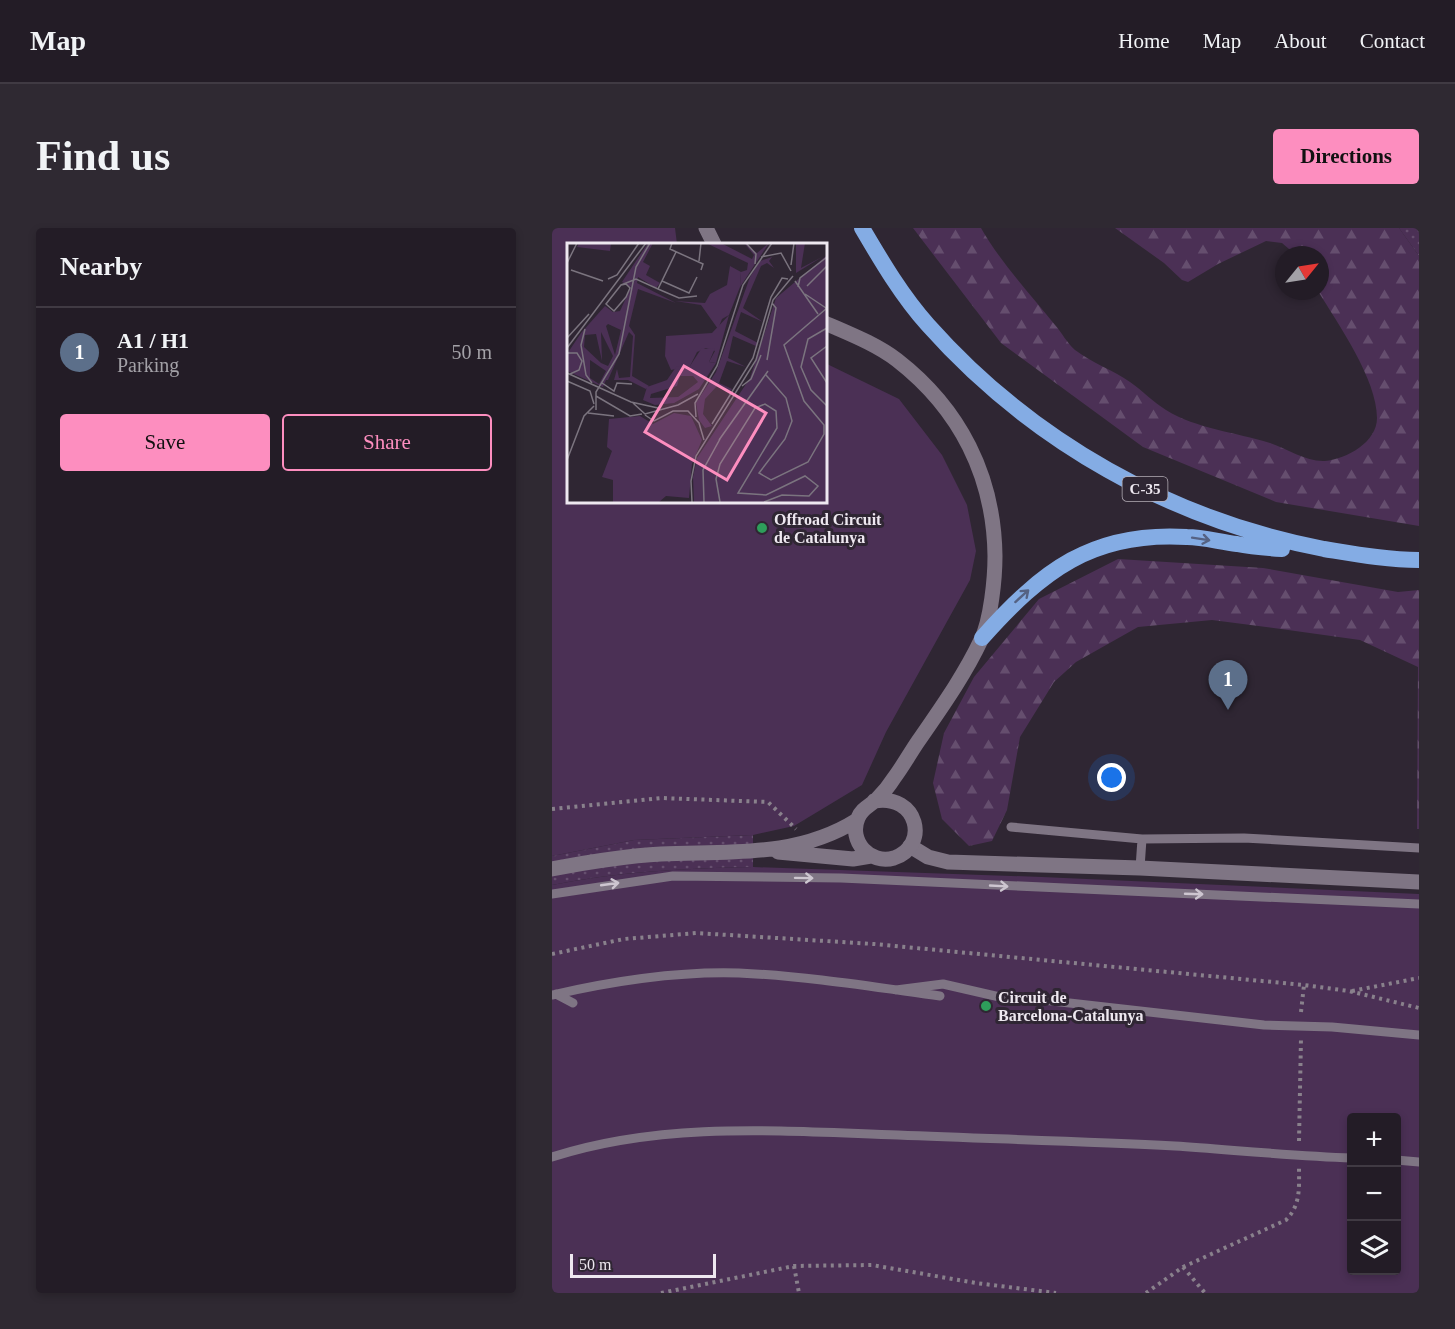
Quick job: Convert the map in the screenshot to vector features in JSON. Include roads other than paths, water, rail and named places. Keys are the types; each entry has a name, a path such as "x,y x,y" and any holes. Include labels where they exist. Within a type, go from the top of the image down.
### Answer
{"highway":[{"name":"C-35","path":"862,228 902,293 928,325 971,369 1001,396 1063,443 1109,472 1204,517 1260,535 1346,553 1419,560"},
{"path":"982,638 1011,606 1057,569 1086,551 1118,541 1187,537 1239,545 1346,553"}],"street":[{"path":"706,228 714,243"},
{"path":"826,323 860,338 887,354 918,378 955,420 973,454 988,492 995,526 995,573 982,638 945,702 894,779 856,820 855,828 859,844 871,856"},
{"path":"903,805 901,789 917,743"},
{"path":"552,869 614,858 659,854 760,851 853,859 871,856 888,859 897,857 910,846 915,828 909,812 903,805 894,801 874,801"},
{"path":"760,851 836,833 856,820"},
{"path":"910,846 928,857 948,862 1140,868 1419,882"}],"lane":[{"path":"1011,827 1142,839 1244,838 1419,848"},
{"path":"1140,868 1142,839"},
{"path":"552,894 672,876 841,878 1419,904"},
{"path":"554,994 649,977 739,973 940,996"},
{"path":"896,990 943,984 1004,998 1043,1000 1264,1025 1332,1027 1405,1033 1419,1037"},
{"path":"554,994 573,1003"},
{"path":"552,1157 580,1148 660,1134 708,1131 788,1131 1084,1142 1347,1158"},
{"path":"1401,1160 1419,1162"}],"place":[{"name":"Offroad Circuit de Catalunya","path":"762,528"},
{"name":"A1 / H1","path":"1228,710"},
{"name":"Circuit de Barcelona-Catalunya","path":"986,1006"}]}
